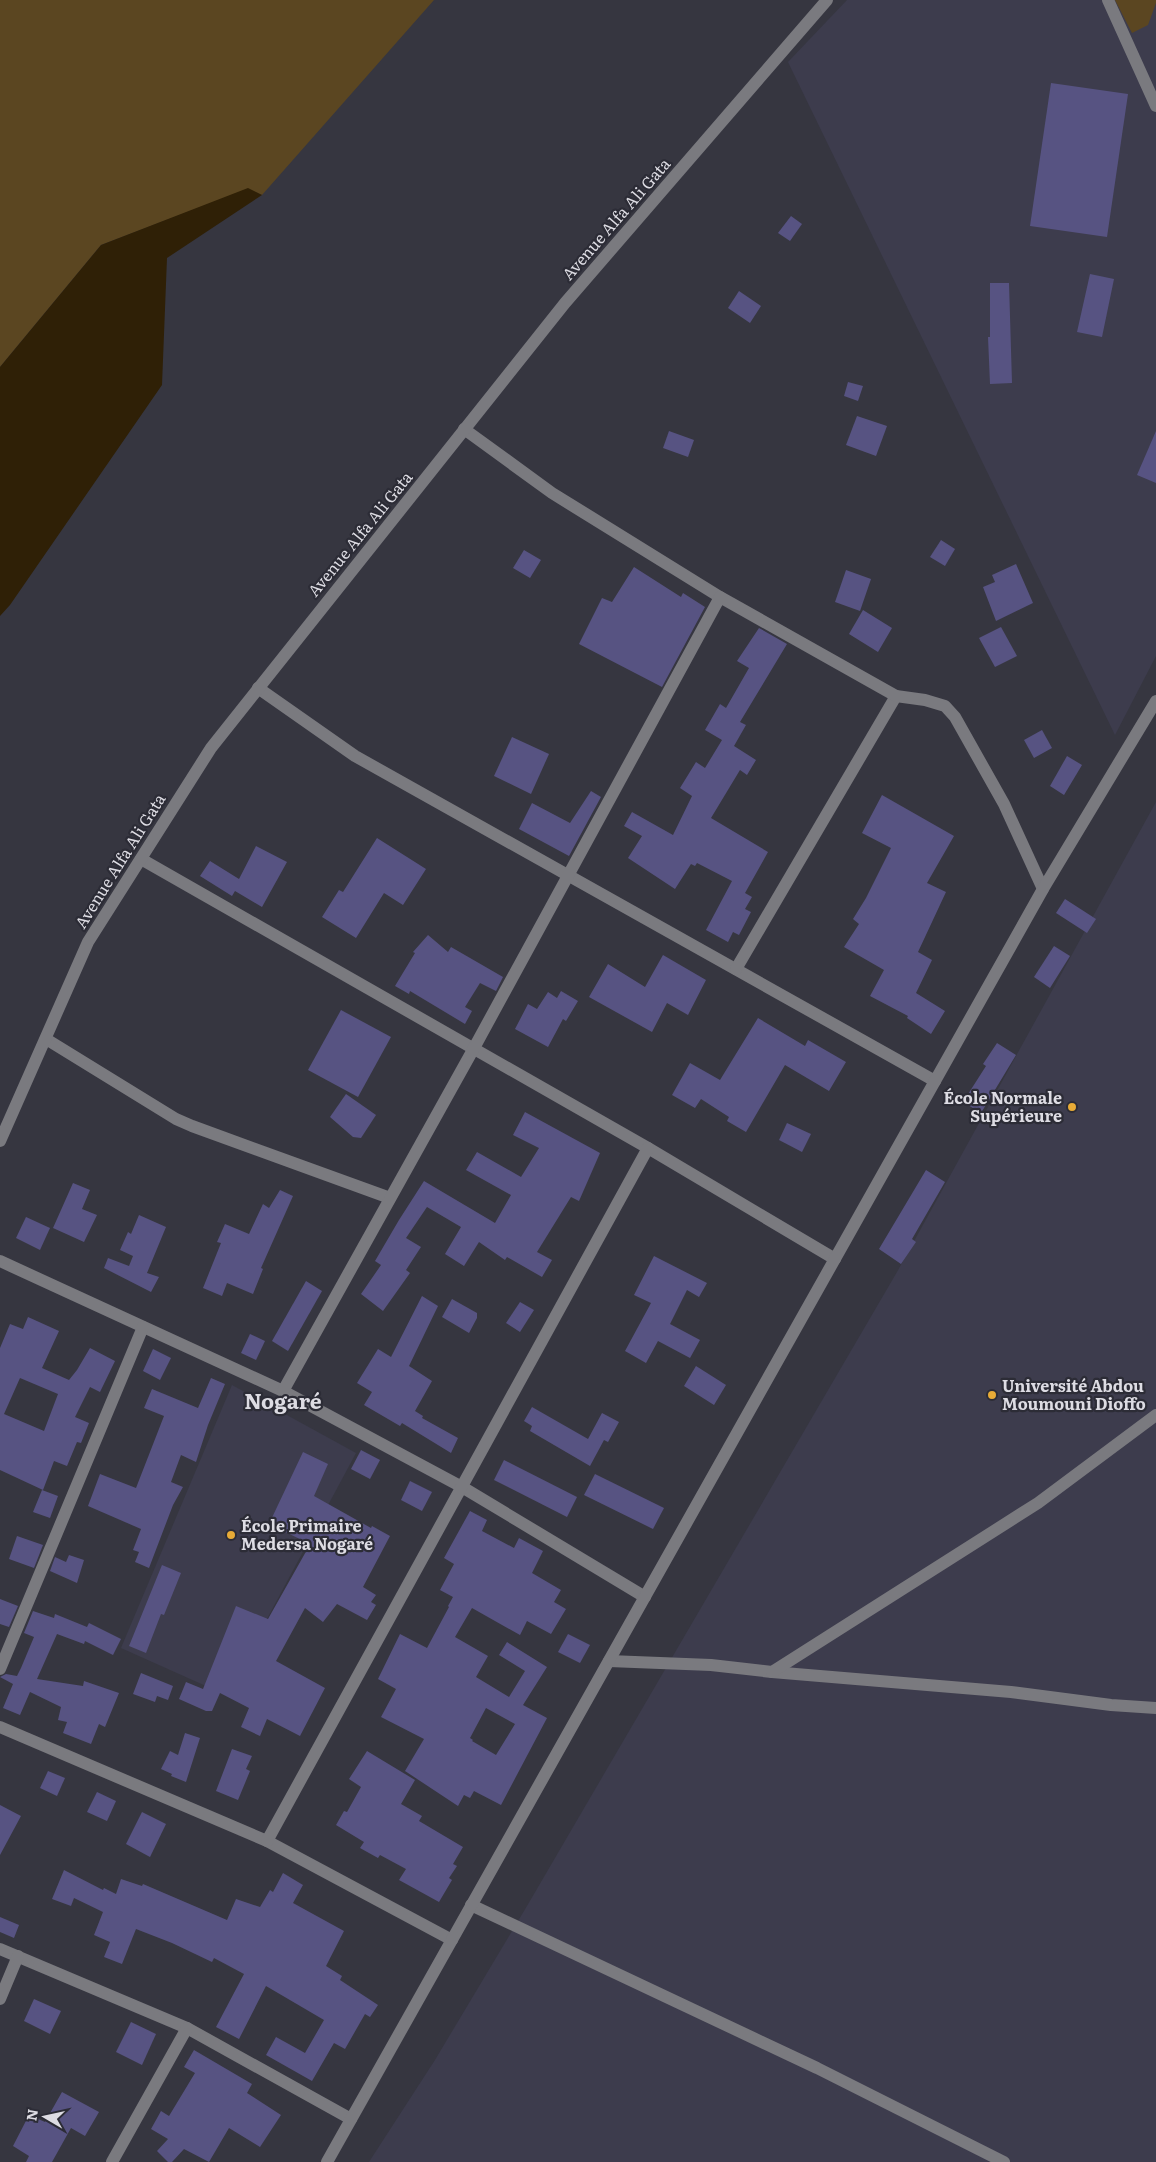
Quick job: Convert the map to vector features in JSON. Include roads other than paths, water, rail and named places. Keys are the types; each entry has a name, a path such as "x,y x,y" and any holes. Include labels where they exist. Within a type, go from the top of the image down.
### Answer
{"street":[{"name":"Avenue Alfa Ali Gata","path":"0,1141 88,942 210,748 565,303 826,0"},
{"path":"1108,0 1156,106"},
{"path":"464,429 552,493 720,597 896,696 925,700 945,706 955,717 1004,804 1043,889"},
{"path":"283,1391 474,1048 720,597"},
{"path":"258,688 355,756 935,1081"},
{"path":"736,969 896,696"},
{"path":"327,2162 1043,889 1156,701"},
{"path":"141,859 648,1148 835,1259"},
{"path":"46,1039 176,1119 274,1157 390,1198"},
{"path":"267,1841 648,1148"},
{"path":"0,1262 283,1391 462,1487 645,1596"},
{"path":"0,1669 143,1327"},
{"path":"772,1672 1038,1503 1156,1415"},
{"path":"609,1661 711,1665 772,1672 1011,1692 1111,1705 1156,1708"},
{"path":"0,1726 267,1841 452,1940"},
{"path":"471,1906 817,2068 1004,2162"},
{"path":"0,1948 187,2028 351,2119"},
{"path":"0,1999 18,1956"},
{"path":"112,2162 187,2028"}],"place":[{"name":"École Normale Supérieure","path":"1072,1107"},
{"name":"Université Abdou Moumouni Dioffo","path":"992,1395"},
{"name":"École Primaire Medersa Nogaré","path":"231,1535"}],"district":[{"name":"Nogaré","path":"283,1402"}]}
